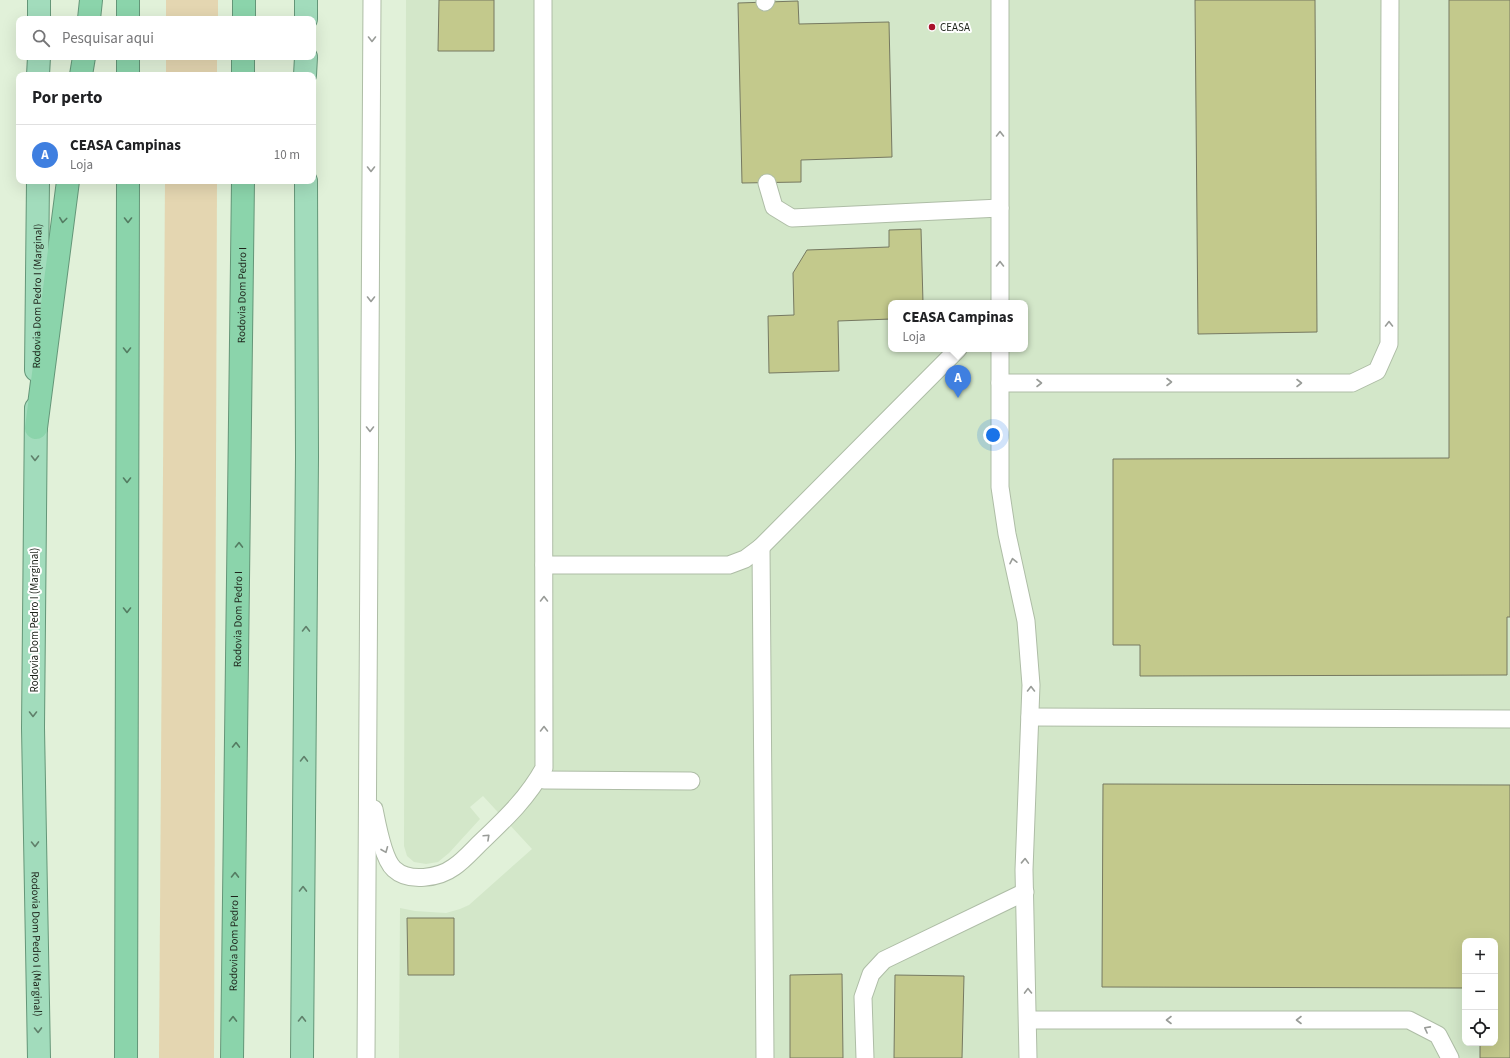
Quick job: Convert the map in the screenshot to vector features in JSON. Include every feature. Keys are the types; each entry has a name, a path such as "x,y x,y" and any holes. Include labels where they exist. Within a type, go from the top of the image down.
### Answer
{"highway":[{"path":"39,0 39,16"},
{"path":"89,16 91,0"},
{"path":"128,0 128,16"},
{"path":"244,0 244,16"},
{"path":"306,0 306,16"},
{"path":"38,60 38,72"},
{"path":"82,72 84,60"},
{"path":"128,60 128,72"},
{"path":"243,60 243,72"},
{"path":"306,60 306,72"},
{"name":"Rodovia Dom Pedro I (Marginal)","path":"38,184 33,728 39,1058"},
{"path":"36,428 68,184"},
{"path":"126,1058 128,184"},
{"name":"Rodovia Dom Pedro I","path":"232,1058 243,184"},
{"path":"302,1058 307,457 306,184"}],"lane":[{"path":"366,1058 372,0"},
{"path":"368,785 384,849 394,869 408,877 431,877 454,868 505,819 533,789 544,768 543,0"},
{"path":"1000,0 1000,300"},
{"path":"1000,383 1352,383 1377,371 1389,344 1390,0"},
{"path":"767,183 774,207 792,218 1000,208"},
{"path":"544,564 729,565 745,559 761,547 955,352"},
{"path":"1000,352 1000,487 1007,534 1026,621 1031,685 1024,870 1028,1058"},
{"path":"761,547 765,1058"},
{"path":"1030,717 1510,719"},
{"path":"544,780 691,781"},
{"path":"865,1058 863,997 871,974 884,960 1025,892"},
{"path":"1028,1020 1409,1020 1438,1035 1450,1058"}],"shaded area":[{"path":"166,0 218,0 218,16 166,16"},
{"path":"406,0 1510,0 1510,1058 399,1058 400,908 415,911 446,913 469,905 532,849 483,796 470,807 480,819 449,853 438,862 426,864 414,862 407,856 404,846"},
{"path":"166,60 217,60 217,72 166,72"},
{"path":"165,184 217,184 214,1058 159,1058"}],"building":[{"path":"439,0 494,0 494,51 438,51"},
{"path":"1195,0 1315,0 1317,332 1198,334"},
{"path":"1449,0 1510,0 1510,617 1507,617 1507,675 1140,676 1140,645 1113,645 1113,459 1449,458"},
{"path":"798,1 799,24 889,22 892,157 801,160 801,182 742,183 738,3"},
{"path":"921,229 923,300 888,300 888,319 838,321 839,371 769,373 768,316 794,315 793,273 807,250 889,247 889,230"},
{"path":"1103,784 1510,785 1510,1058 1480,1058 1480,1046 1498,1046 1498,938 1462,938 1462,988 1102,987"},
{"path":"407,918 454,918 454,975 408,975"},
{"path":"842,974 843,1058 790,1058 790,975"},
{"path":"895,975 964,976 962,1058 894,1058"}],"place":[{"name":"CEASA","path":"932,27"},
{"name":"CEASA Campinas","path":"958,398"}]}
